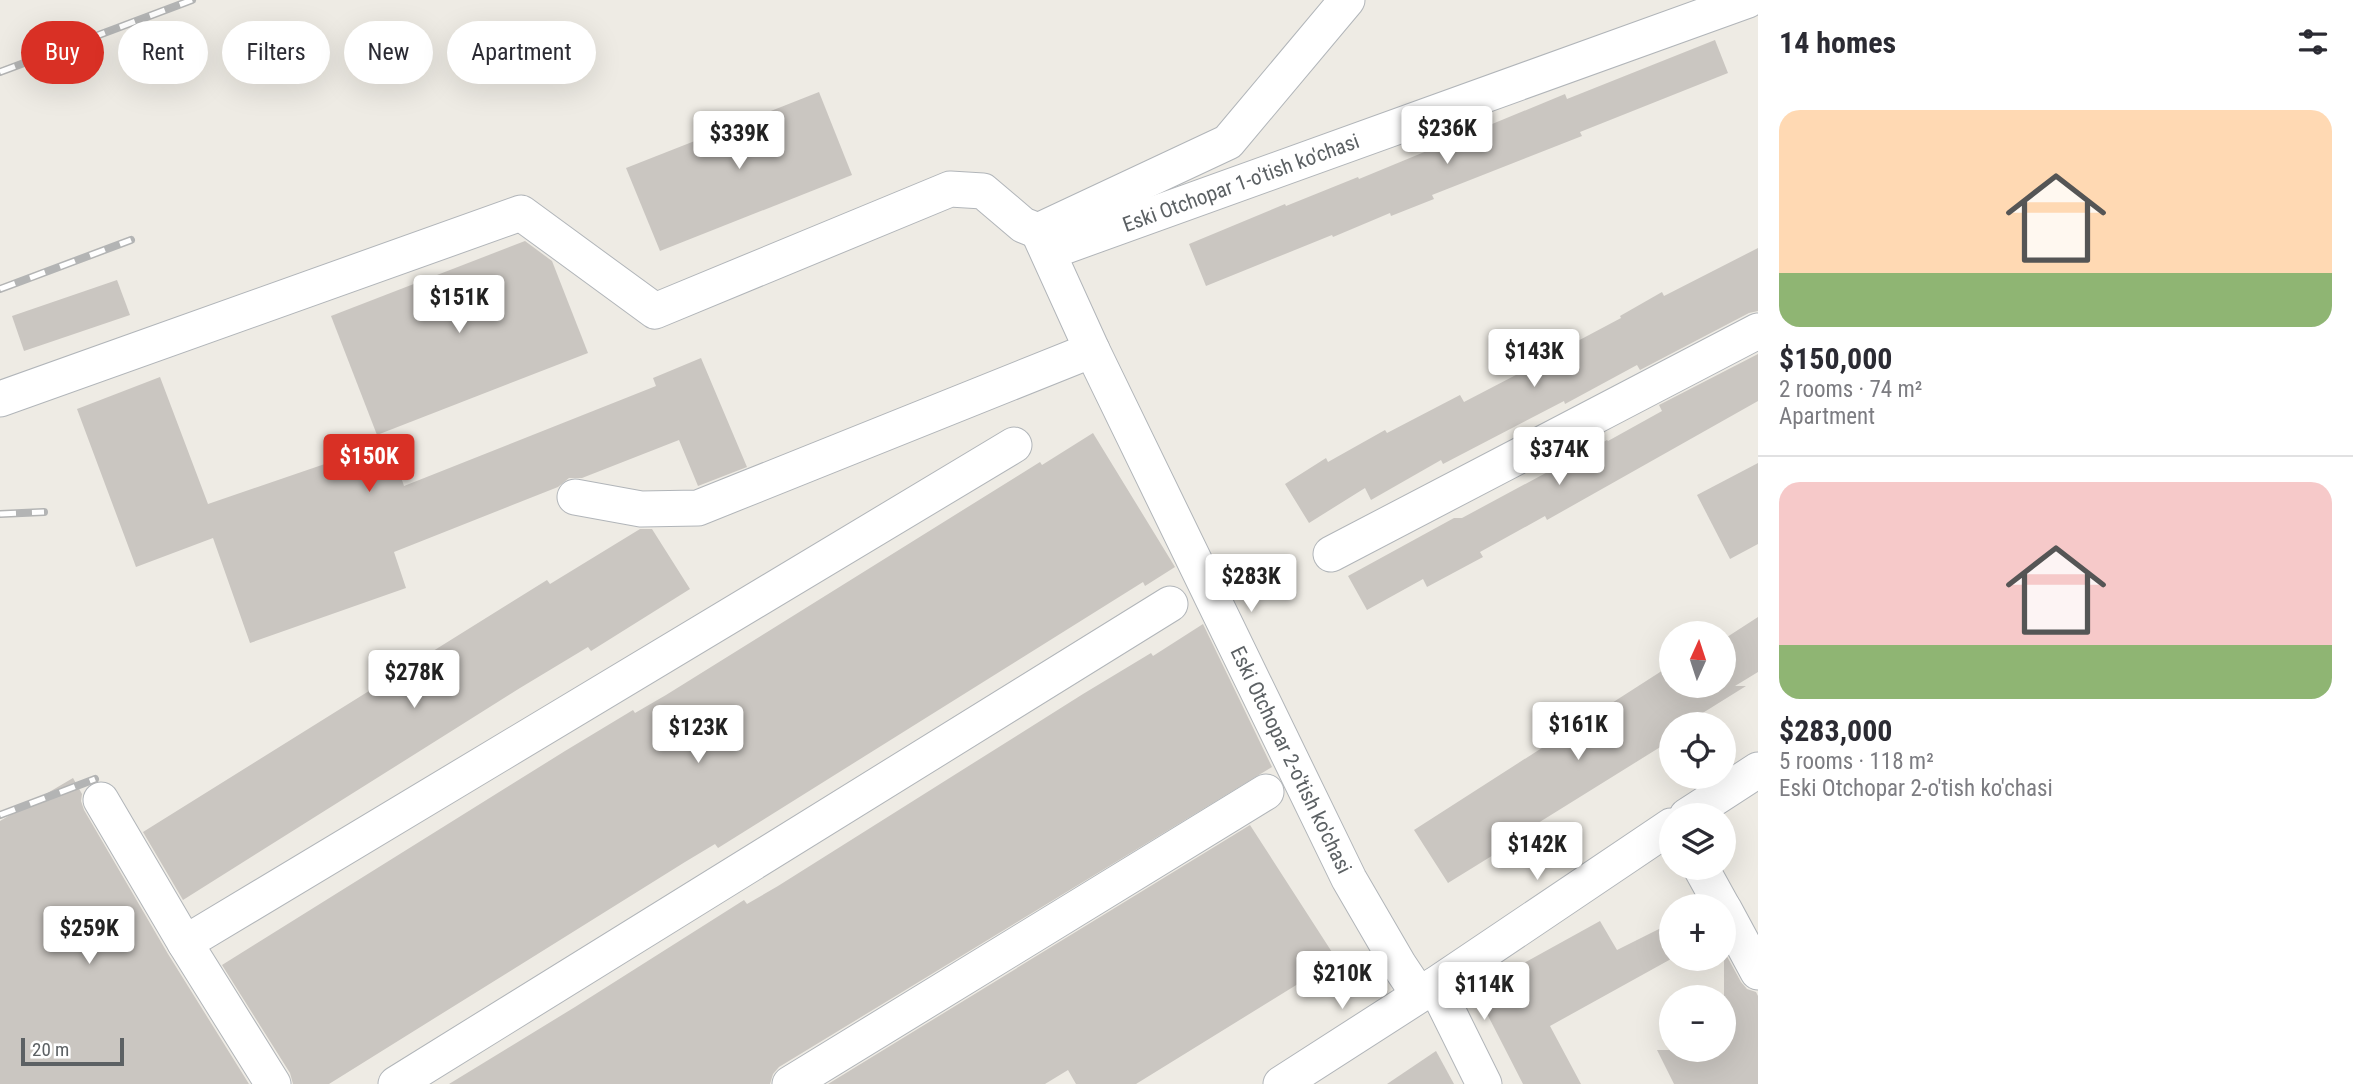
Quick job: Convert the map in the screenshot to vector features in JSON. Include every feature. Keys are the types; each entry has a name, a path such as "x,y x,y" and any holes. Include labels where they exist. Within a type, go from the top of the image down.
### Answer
{"street":[{"path":"0,399 521,212 655,311 950,189 983,191 1044,242 1228,142 1347,0"},
{"name":"Eski Otchopar 1-o'tish ko'chasi","path":"1044,242 1748,0"},
{"name":"Eski Otchopar 2-o'tish ko'chasi","path":"1044,242 1093,350 1349,880 1427,990 1484,1084"},
{"path":"1331,554 1758,331"},
{"path":"575,496 641,509 698,508 1093,350"},
{"path":"185,943 1014,444"},
{"path":"396,1084 1170,604"},
{"path":"1707,803 1758,770"},
{"path":"790,1084 1266,792"},
{"path":"101,800 185,943 273,1084"},
{"path":"1281,1084 1427,990 1659,834"},
{"path":"1736,932 1758,972"},
{"path":"1323,1084 1335,1049"}],"building":[{"path":"1715,40 1728,73 1580,132 1582,136 1432,195 1434,199 1391,216 1390,213 1333,237 1332,235 1206,286 1189,244 1285,204 1286,206 1358,177 1359,179 1565,94 1567,99"},
{"path":"819,92 852,175 660,251 626,168"},
{"path":"525,241 552,261 588,353 377,435 331,316"},
{"path":"1758,248 1758,311 1749,313 1640,370 1637,365 1443,464 1441,460 1371,500 1365,488 1309,523 1285,484 1326,458 1328,462 1385,430 1387,433 1460,395 1464,402 1621,318 1620,316 1662,292 1664,296"},
{"path":"117,280 130,315 24,351 12,316"},
{"path":"1758,354 1758,401 1547,520 1545,516 1480,552 1483,557 1427,587 1423,579 1367,610 1348,576 1454,518 1462,518 1608,441 1662,411 1659,405"},
{"path":"701,358 747,467 698,486 679,440 582,478 569,478 558,487 394,552 406,588 250,643 213,538 136,567 77,409 160,377 208,504 389,442 404,486 656,386 653,378"},
{"path":"1093,433 1175,567 1145,586 1143,582 718,848 715,844 685,862 329,1084 293,1084 290,1073 222,965 565,751 633,710 635,713 666,695 1040,462 1042,465"},
{"path":"1758,463 1758,544 1730,559 1697,495"},
{"path":"640,529 652,529 690,589 591,651 588,647 520,688 183,900 143,832 547,580 550,584"},
{"path":"1758,617 1758,672 1736,685 1736,631"},
{"path":"1203,624 1272,767 779,1067 770,1084 449,1084 744,900 747,904 778,886 1083,694 1151,653 1153,656"},
{"path":"1659,673 1659,698 1727,698 1704,712 1659,712 1659,748 1501,846 1503,849 1448,883 1414,830"},
{"path":"1736,686 1746,686 1736,692"},
{"path":"73,778 82,794 84,810 168,954 249,1084 0,1084 0,821"},
{"path":"1250,825 1339,963 1308,983 1306,979 1136,1084 1076,1084 1068,1070 1045,1084 828,1084"},
{"path":"1600,921 1617,950 1659,929 1659,966 1550,1026 1581,1084 1523,1084 1483,1006 1517,972 1515,968"},
{"path":"1724,971 1735,971 1747,989 1756,992 1758,996 1758,1084 1674,1084 1663,1062 1736,1062 1736,985 1724,985"},
{"path":"1436,1051 1454,1084 1387,1084"}],"railway":[{"path":"0,72 192,0"},
{"path":"0,289 131,240"},
{"path":"0,514 44,512"},
{"path":"0,815 95,779"}]}
